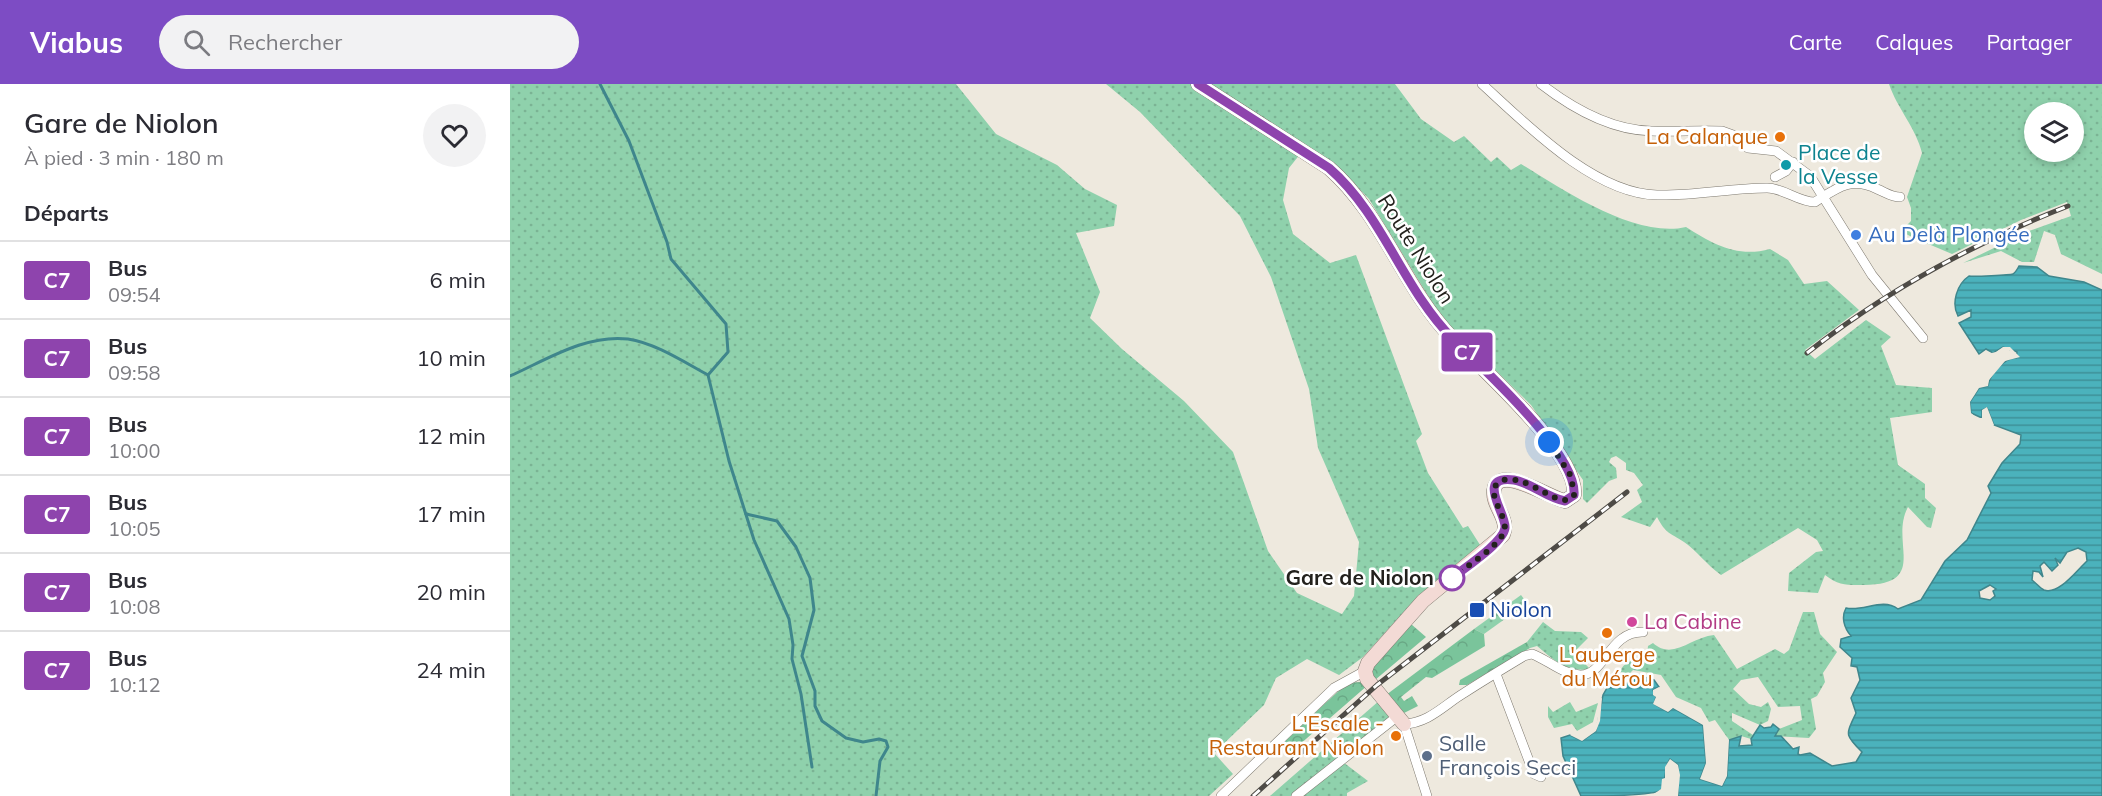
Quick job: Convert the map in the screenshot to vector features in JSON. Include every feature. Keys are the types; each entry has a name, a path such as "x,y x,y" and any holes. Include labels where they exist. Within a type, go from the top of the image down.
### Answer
{"street":[{"name":"Route Niolon","path":"1198,84 1329,168 1347,184 1367,209 1412,286 1434,317 1521,406 1549,442 1573,481 1574,495 1565,501 1520,482 1504,480 1498,482 1494,495 1505,523 1503,535 1423,602 1368,663 1365,671"},
{"path":"1482,84 1543,139 1601,177 1628,189 1656,195 1770,188 1808,202 1815,202 1838,187 1854,182 1871,186 1894,197 1900,196"},
{"path":"1541,84 1563,101 1616,126 1649,131 1722,131 1733,135 1748,148 1776,151 1793,162 1810,176 1872,275 1923,338"},
{"path":"1775,177 1786,171 1793,162"},
{"path":"1296,796 1401,720 1415,723 1431,717 1524,656 1532,654 1570,673 1585,675 1603,659 1621,637 1643,632"},
{"path":"1221,796 1334,688 1365,671 1367,679 1401,720 1427,796"},
{"path":"1496,674 1534,774 1541,777"}],"green space":[{"path":"510,84 956,84 996,134 1057,165 1085,189 1117,205 1114,226 1076,233 1100,292 1090,318 1122,349 1184,401 1233,452 1268,551 1297,593 1342,614 1354,596 1359,542 1318,448 1309,389 1271,277 1240,216 1140,112 1106,84 1395,84 1421,119 1454,142 1464,136 1491,162 1497,157 1511,170 1521,164 1600,210 1645,226 1666,229 1686,227 1716,244 1736,250 1747,252 1770,249 1788,260 1804,284 1827,281 1859,310 1805,350 1815,359 1866,320 1891,337 1881,346 1896,385 1932,388 1932,412 1890,418 1898,465 1925,484 1925,498 1936,508 1931,528 1927,527 1908,507 1903,520 1902,569 1896,577 1884,583 1848,585 1825,575 1818,593 1788,591 1789,573 1816,552 1823,551 1817,540 1798,528 1721,575 1689,546 1666,530 1657,517 1650,527 1621,517 1642,502 1637,490 1643,485 1634,473 1626,470 1626,463 1616,456 1609,462 1616,468 1617,478 1609,481 1587,503 1583,499 1583,480 1531,405 1441,317 1369,199 1340,169 1305,148 1289,168 1283,200 1293,234 1330,263 1356,255 1422,434 1416,441 1428,473 1463,528 1468,526 1482,548 1420,594 1363,657 1339,675 1307,659 1276,678 1264,705 1214,753 1233,774 1209,796 510,796"},
{"path":"1889,84 2102,84 2102,274 2061,254 2055,235 2044,231 2034,262 2022,262 2001,251 1963,263 2029,231 2071,216 2067,202 2021,220 1952,254 1901,231 1911,221 1911,208 1907,197 1922,153"},
{"path":"1521,595 1527,603 1484,634 1474,629"},
{"path":"1803,612 1814,612 1820,634 1837,652 1823,673 1825,682 1817,696 1811,699 1816,729 1809,738 1775,736 1779,729 1802,720 1800,706 1778,707 1758,677 1741,680 1733,689 1749,704 1761,707 1768,702 1771,709 1768,721 1760,725 1732,713 1732,721 1753,735 1751,739 1741,736 1729,740 1715,720 1709,722 1701,708 1676,697 1661,675 1633,670 1629,674 1620,672 1628,662 1647,655 1648,646 1653,643 1668,650 1714,635 1737,669 1775,649 1784,654 1789,650"},
{"path":"1543,622 1555,631 1581,632 1588,638 1574,652 1590,669 1568,667 1537,646 1530,648 1527,642"},
{"path":"1411,624 1426,637 1375,680 1371,669"},
{"path":"1474,629 1484,634 1485,646 1432,678 1426,677 1401,697 1404,701 1412,696 1418,706 1402,714 1386,695"},
{"path":"1527,642 1530,648 1467,685 1459,685 1460,680"},
{"path":"1365,682 1368,685 1291,752 1283,743 1345,686"},
{"path":"1380,700 1394,715 1339,759 1368,781 1347,793 1347,796 1270,796"},
{"path":"1570,702 1576,712 1598,703 1593,722 1577,731 1572,724 1554,728 1548,717 1548,706 1553,712"}],"water":[{"path":"2019,266 2037,267 2049,276 2084,282 2102,290 2102,796 1678,796 1678,765 1670,759 1661,790 1637,795 1581,796 1563,756 1561,738 1570,735 1582,741 1596,731 1603,695 1607,688 1623,686 1638,675 1654,680 1659,687 1653,690 1656,697 1654,704 1668,712 1673,708 1703,725 1706,763 1700,779 1722,786 1727,776 1729,740 1741,736 1739,746 1752,745 1751,739 1760,725 1764,728 1771,727 1773,724 1779,729 1775,736 1781,736 1793,749 1799,747 1798,754 1800,755 1810,753 1832,766 1856,762 1862,752 1848,734 1856,713 1851,698 1860,680 1857,667 1851,666 1852,658 1840,647 1841,639 1851,636 1844,622 1844,611 1846,608 1853,609 1879,604 1898,609 1921,600 1945,561 1967,540 1991,493 1988,486 2002,463 2020,444 2021,435 1994,425 1987,408 1982,410 1982,418 1971,413 1970,402 1979,388 1988,386 1998,368 2016,358 2017,352 2003,347 1993,353 1986,349 1979,354 1959,323 1971,317 1971,310 1958,316 1955,305 1958,289 1969,276 2013,274","holes":["2078,548 2086,552 2087,561 2062,585 2050,591 2044,590 2032,580 2033,571 2039,572 2043,577 2040,566 2044,562 2052,571 2058,565 2055,558 2060,563 2067,552","1990,585 1996,589 1993,591 1995,596 1990,600 1980,598 1979,591"]}],"pier":[{"path":"2003,347 2010,347 2020,357 2005,361 1989,380 1988,386 1979,388 1970,402 1971,413 1977,418 1982,418 1982,410 1987,407 1994,425 1992,427 1985,412 1983,421 1968,415 1967,402 1977,386 1985,384 1987,378 2003,359 2015,355 2009,350 1993,356 1987,354"},
{"path":"1662,688 1656,692 1659,697 1657,703 1668,709 1674,705 1706,724 1709,763 1704,778 1720,783 1724,775 1727,737 1729,740 1727,776 1722,786 1700,779 1706,763 1703,725 1673,708 1668,712 1653,704 1656,697 1653,695 1653,690"},
{"path":"1602,698 1600,721 1596,731 1582,741 1570,735 1572,733 1582,738 1593,729 1597,721 1599,699"},
{"path":"1670,759 1678,765 1680,775 1678,796 1675,796 1675,766 1671,763 1664,791 1651,796 1661,789 1662,779 1665,778 1665,767"}],"waterway":[{"path":"600,84 629,141 667,242 671,259 726,324 728,352 708,375 729,461 754,540 789,619 793,645 792,659 801,694 812,767"},
{"path":"510,376 582,344 612,338 649,344 708,375"},
{"path":"746,514 777,521 796,547 810,578 814,610 802,656 815,691 815,706 822,721 846,738 863,742 879,739 886,741 888,747 880,761 876,796"}],"railway":[{"path":"1807,353 1868,309 1932,270 1965,252 2068,206"},
{"path":"1253,796 1377,685 1627,492"}],"bus line":[{"name":"C7","path":"1198,84 1329,168 1347,184 1367,209 1412,286 1434,317 1450,336 1521,406 1549,442 1571,476 1575,488 1574,495 1565,501 1520,482 1512,480 1498,482 1494,495 1505,523 1503,535 1452,578"}],"place":[{"name":"La Calanque","path":"1780,137"},
{"name":"Place de la Vesse","path":"1786,165"},
{"name":"Au Delà Plongée","path":"1856,235"},
{"name":"Gare de Niolon","path":"1452,578"},
{"name":"Niolon","path":"1477,610"},
{"name":"La Cabine","path":"1632,622"},
{"name":"L'auberge du Mérou","path":"1607,633"},
{"name":"L'Escale - Restaurant Niolon","path":"1396,736"},
{"name":"Salle François Secci","path":"1427,756"}],"route":[{"path":"1452,578 1503,535 1505,523 1494,495 1498,482 1512,480 1520,482 1565,501 1574,495 1575,488 1571,476 1549,442"}]}
